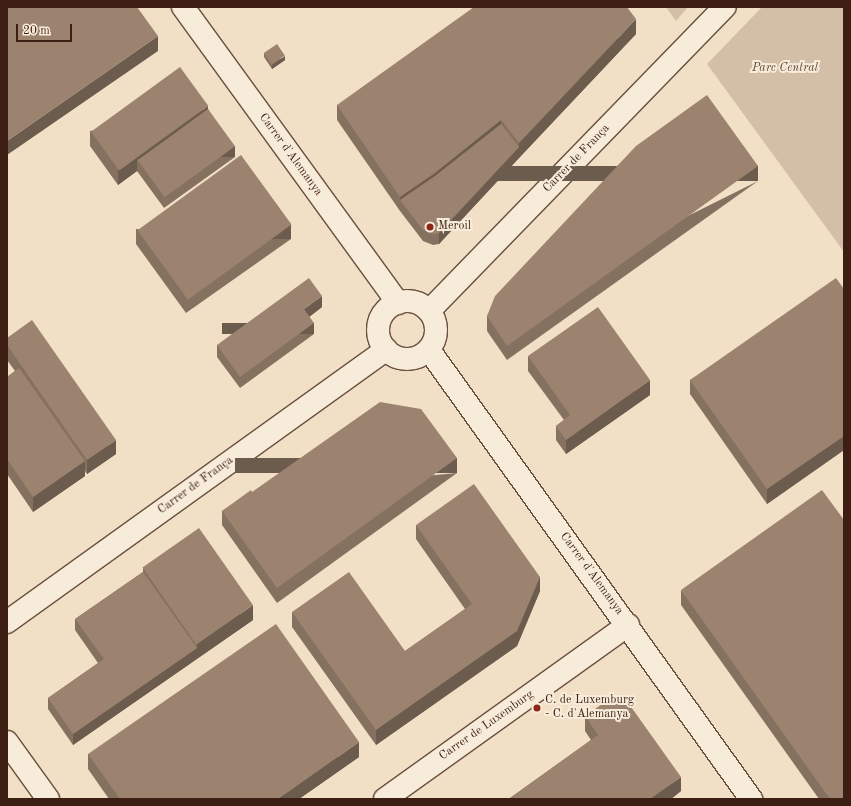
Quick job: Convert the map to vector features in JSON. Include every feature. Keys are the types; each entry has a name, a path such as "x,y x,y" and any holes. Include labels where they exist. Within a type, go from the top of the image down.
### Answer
{"street":[{"name":"Carrer d'Alemanya","path":"183,7 398,303"},
{"name":"Carrer de França","path":"429,311 725,7"},
{"path":"407,301 417,303 429,311 434,320 436,330 434,341 429,350 419,357 408,359 396,357 386,350 380,340 379,323 388,309 398,303 407,301"},
{"name":"Carrer de França","path":"7,622 386,350"},
{"name":"Carrer d'Alemanya","path":"429,350 752,799"},
{"name":"Carrer de Luxemburg","path":"385,799 628,625"},
{"path":"7,742 48,799"}],"green space":[{"path":"666,7 688,7 676,21"},
{"name":"Parc Central","path":"762,7 844,7 844,252 707,64"}],"building":[{"path":"7,7 137,7 158,36 7,141"},
{"path":"474,7 627,7 636,19 519,143 501,120 435,173 400,197 337,105"},
{"path":"277,44 285,56 272,65 264,53"},
{"path":"180,67 208,106 119,170 91,132"},
{"path":"707,95 758,166 507,346 487,316 495,296 636,146"},
{"path":"208,109 235,146 165,197 138,160"},
{"path":"501,124 519,147 439,233 433,234 423,230 400,200 435,176"},
{"path":"241,155 292,225 188,300 137,230"},
{"path":"309,278 322,296 304,309 314,323 240,377 217,345"},
{"path":"836,278 844,289 844,436 767,489 690,380"},
{"path":"598,307 650,380 566,440 556,426 570,415 528,356"},
{"path":"32,320 116,440 87,460 7,345 7,338"},
{"path":"19,368 85,461 33,497 7,459 7,377"},
{"path":"380,402 421,409 457,458 277,588 222,511 251,490 252,492"},
{"path":"474,484 540,577 517,631 376,730 292,612 349,572 405,651 472,604 416,525"},
{"path":"822,490 844,520 844,799 830,799 681,590"},
{"path":"199,528 253,605 196,645 142,568"},
{"path":"143,572 197,648 73,734 48,698 104,659 75,619"},
{"path":"276,624 359,742 278,799 120,799 88,754"},
{"path":"602,704 629,704 681,777 650,799 511,799 510,798 598,735 585,716"}],"place":[{"name":"Meroil","path":"430,227"},
{"name":"C. de Luxemburg - C. d'Alemanya","path":"537,708"}]}
